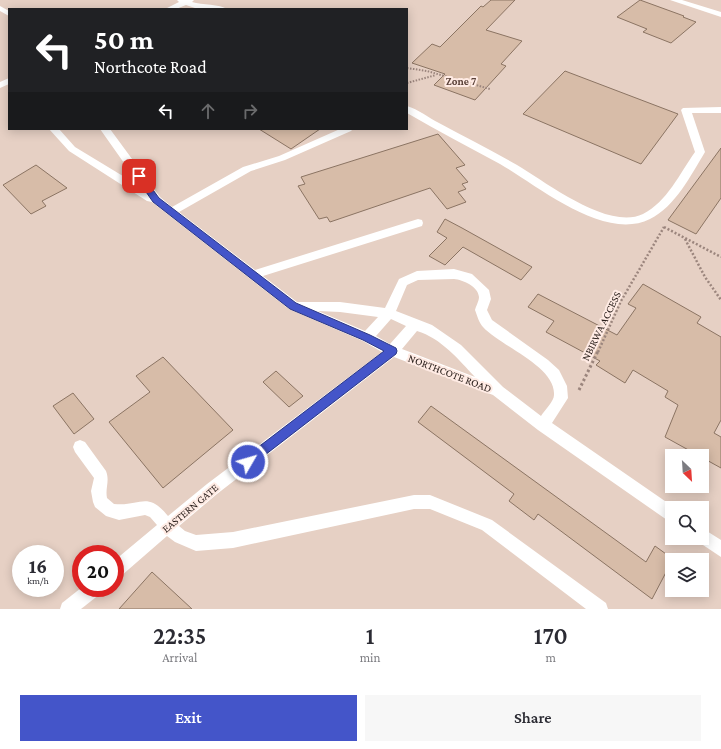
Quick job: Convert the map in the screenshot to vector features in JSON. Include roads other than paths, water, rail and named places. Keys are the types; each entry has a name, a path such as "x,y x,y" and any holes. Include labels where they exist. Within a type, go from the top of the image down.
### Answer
{"lane":[{"path":"674,0 721,15"},
{"path":"171,8 185,1 199,7 211,8"},
{"path":"408,110 515,168 558,195 596,214 616,220 635,220 648,217 660,207 700,152 686,110 721,110"},
{"path":"55,130 72,149 156,200"},
{"name":"NORTHCOTE ROAD","path":"106,130 156,200 293,306 367,338 392,351 498,391"},
{"path":"171,212 247,169 282,158 346,130"},
{"path":"253,275 418,223"},
{"path":"367,338 389,313 403,282 409,278 437,274 454,274 468,277 483,290 485,299 481,310 487,323 543,364 554,374 560,386 561,398 543,425"},
{"name":"NORTHCOTE ROAD","path":"293,306 340,307 389,313 415,325 428,329 457,350 498,391 543,425 665,510"},
{"name":"EASTERN GATE","path":"124,563 212,490 392,351 415,325"},
{"path":"80,448 101,476 101,483 98,491 100,502 111,511 120,512 145,508 154,510 168,527 180,537 196,543 233,540 414,502 430,502 487,525 600,609"},
{"path":"709,541 721,549"},
{"path":"68,609 83,597"}],"district":[{"name":"Zone 7","path":"461,81"}]}
